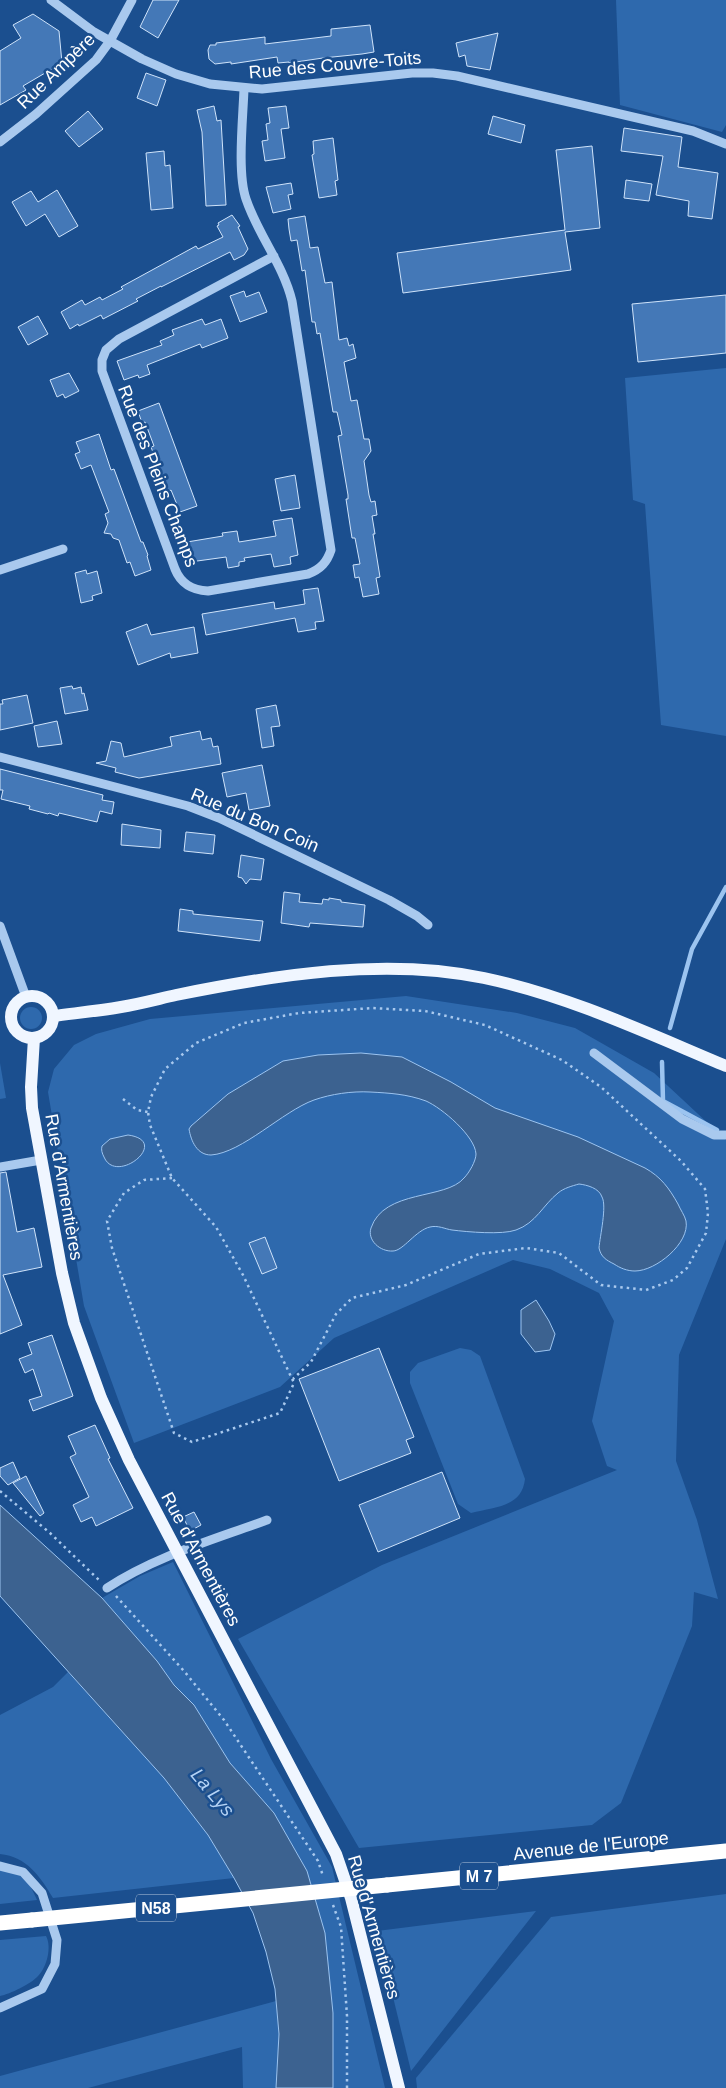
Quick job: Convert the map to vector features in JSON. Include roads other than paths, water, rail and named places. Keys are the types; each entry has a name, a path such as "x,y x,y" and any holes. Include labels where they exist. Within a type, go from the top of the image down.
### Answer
{"highway":[{"name":"Avenue de l'Europe","path":"280,1896 726,1851"},
{"name":"N58","path":"0,1924 280,1896"}],"main road":[{"path":"53,1016 121,1007 317,972 361,969 414,969 483,978 541,992 576,1004 726,1066"},
{"path":"33,996 44,1000 49,1005 53,1016 48,1031 34,1038 27,1038 18,1034 12,1023 11,1013 17,1002 26,997 33,996"},
{"name":"Rue d'Armentières","path":"34,1038 31,1098 64,1285 79,1338 107,1413 177,1552 336,1854 352,1898 398,2084"}],"street":[{"name":"Rue des Couvre-Toits","path":"51,0 81,23 151,63 184,77 210,84 244,88 279,88 412,73 457,76 693,131 726,144"},
{"name":"Rue Ampère","path":"0,142 36,114 100,56 132,0"},
{"name":"Rue des Pleins Champs","path":"244,88 243,186 249,206 274,256 289,289 332,550 326,563 321,568 308,574 208,590 195,589 180,580 175,569 142,475 104,379 102,360 106,350 114,342 274,256"},
{"path":"0,570 63,549"},
{"name":"Rue du Bon Coin","path":"0,757 204,812 284,848 389,900 417,916 428,925"},
{"path":"0,926 26,997"},
{"path":"594,1053 682,1120 714,1136 726,1135"},
{"path":"0,1167 41,1160"},
{"path":"107,1588 134,1571 177,1552 267,1520"},
{"path":"0,1866 23,1872 42,1893 57,1940 55,1964 42,1990 0,2008"}],"water":[{"path":"361,1053 402,1057 451,1082 495,1108 578,1137 645,1168 664,1183 678,1204 686,1221 683,1238 670,1254 652,1266 635,1271 619,1267 604,1258 599,1248 604,1214 602,1197 596,1189 579,1184 560,1191 529,1223 516,1230 485,1233 433,1227 420,1232 397,1250 384,1250 373,1241 370,1232 378,1216 388,1207 401,1201 444,1190 455,1185 468,1173 476,1157 470,1139 449,1116 426,1101 405,1095 356,1092 314,1100 289,1113 249,1140 223,1153 211,1155 202,1153 193,1142 189,1129 191,1126 228,1094 283,1061 318,1055"},
{"path":"128,1135 140,1139 144,1145 143,1152 137,1159 128,1164 119,1167 110,1165 103,1156 102,1146 110,1139"},
{"path":"536,1300 555,1334 550,1350 535,1352 521,1334 521,1310"},
{"name":"La Lys","path":"0,1505 102,1598 157,1661 174,1685 194,1705 230,1763 274,1813 307,1871 325,1933 333,2013 333,2088 276,2088 279,2034 275,1989 266,1952 253,1913 208,1835 164,1778 0,1596"}],"waterway":[{"path":"670,1028 692,949 726,887"},
{"path":"662,1062 663,1101 717,1130"}]}
